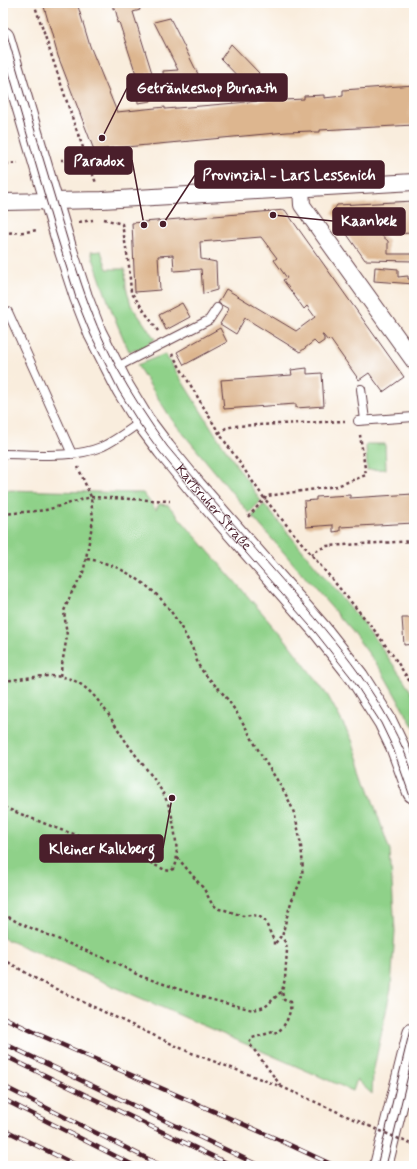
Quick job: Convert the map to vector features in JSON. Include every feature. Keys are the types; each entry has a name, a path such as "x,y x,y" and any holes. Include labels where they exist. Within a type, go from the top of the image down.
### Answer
{"street":[{"name":"Karlsruher Straße","path":"3,38 58,226 81,297 95,333 112,369 143,421 164,449 320,630 357,677 391,734 408,773 414,792"},
{"path":"3,202 102,200 414,182"},
{"path":"301,188 302,205 414,360"},
{"path":"381,1166 414,1034"}],"lane":[{"path":"112,369 209,320 217,308"},
{"path":"3,314 8,312 72,454"},
{"path":"361,389 362,420 414,417"},
{"path":"3,454 72,454 100,448 143,421"}],"path":[{"path":"34,3 74,123 102,200"},
{"path":"102,218 122,224 129,266 131,292 166,343 219,433 264,498 372,627 414,688"},
{"path":"3,233 25,232 58,226"},
{"path":"219,433 226,428 235,426 362,420 366,475 337,486 267,496 233,530"},
{"path":"60,676 67,636 64,611 72,592 82,576 87,559 93,520 91,497 72,454"},
{"path":"3,514 46,510 91,497 170,501"},
{"path":"311,555 317,550 326,546 414,541"},
{"path":"87,559 102,562 124,571 145,585 161,599 179,624 200,667 230,702 285,792 295,815 302,869 300,882 290,905 282,938 280,938 274,945 274,941 265,921 259,916 243,916 235,914 219,909 212,904 204,889 176,856"},
{"path":"3,681 60,676 75,681 90,693 104,709 129,747 160,788 170,807 174,823 176,856 174,868 171,871 165,870 120,848 61,830 3,807"},
{"path":"3,914 19,923 118,964 140,976 205,998 253,1010 265,1007 282,991"},
{"path":"282,938 286,943 287,950 285,979 282,991 284,1000 290,1002 290,1014 277,1033 273,1032 252,1038 249,1043 282,1087"},
{"path":"3,959 43,983 189,1052 282,1087 413,1144"}],"green space":[{"path":"101,251 107,269 125,269 126,287 131,305 155,339 141,349 129,351 113,315 91,252"},
{"path":"165,354 216,435 261,501 249,513 172,420 137,365"},
{"path":"366,444 385,444 386,469 367,470"},
{"path":"3,490 143,493 156,510 159,504 168,505 285,639 328,696 352,740 390,851 395,931 391,988 373,1073 372,1094 357,1079 353,1091 3,938"},
{"path":"264,504 371,633 404,680 414,697 414,728 381,670 351,630 252,516"}],"building":[{"path":"43,3 77,3 90,46 117,112 165,107 165,109 283,99 304,99 304,96 324,95 324,98 343,96 343,90 414,85 414,125 320,130 320,132 287,132 94,150 58,56"},
{"path":"113,3 138,3 140,10 133,12 152,73 147,73 151,101 138,103 136,74 119,22 117,23 118,20 115,8 113,9"},
{"path":"170,18 198,74 192,80 164,88 163,71 178,70 154,22"},
{"path":"231,44 259,73 247,86 221,59"},
{"path":"414,201 414,261 365,260 332,213 337,205","holes":["411,233 413,254 388,254 388,241 381,235"]},
{"path":"285,210 404,377 383,392 369,373 359,380 330,339 328,341 323,335 324,341 318,345 314,341 300,352 245,318 236,334 220,324 229,309 218,303 226,289 296,331 315,317 307,306 304,309 283,280 287,278 274,260 277,258 261,237 200,242 201,259 216,262 217,290 203,294 201,269 174,271 173,255 158,256 160,290 135,292 132,223"},
{"path":"375,267 398,269 398,277 408,276 408,279 412,279 414,271 414,284 374,281"},
{"path":"182,303 190,317 166,330 159,315"},
{"path":"220,328 227,342 184,365 177,352"},
{"path":"307,368 307,374 322,373 324,406 296,408 296,404 224,409 221,380 292,375 291,370"},
{"path":"413,494 414,523 340,527 340,531 333,532 333,525 306,527 304,501 316,500 316,497 350,495 350,498"},
{"path":"402,618 414,618 414,644 404,645"}],"tram line":[{"path":"3,21 68,241 89,306 97,327 117,368 141,408 167,446 324,628 360,674 391,724 414,777"},
{"path":"3,52 76,298 91,335 119,391 139,423 160,452 192,491 316,633 353,680 381,723 393,748 414,808"},
{"path":"377,1166 414,1013"},
{"path":"386,1166 414,1051"}],"railway":[{"path":"3,1017 40,1035 335,1166"},
{"path":"3,1043 260,1166"},
{"path":"3,1055 233,1166"},
{"path":"3,1086 162,1166"},
{"path":"3,1099 135,1166"},
{"path":"3,1129 78,1166"}],"place":[{"name":"Getränkeshop Burnath","path":"102,138"},
{"name":"Kaanbek","path":"273,215"},
{"name":"Provinzial - Lars Lessenich","path":"163,224"},
{"name":"Paradox","path":"144,225"},
{"name":"Kleiner Kalkberg","path":"172,798"}]}
